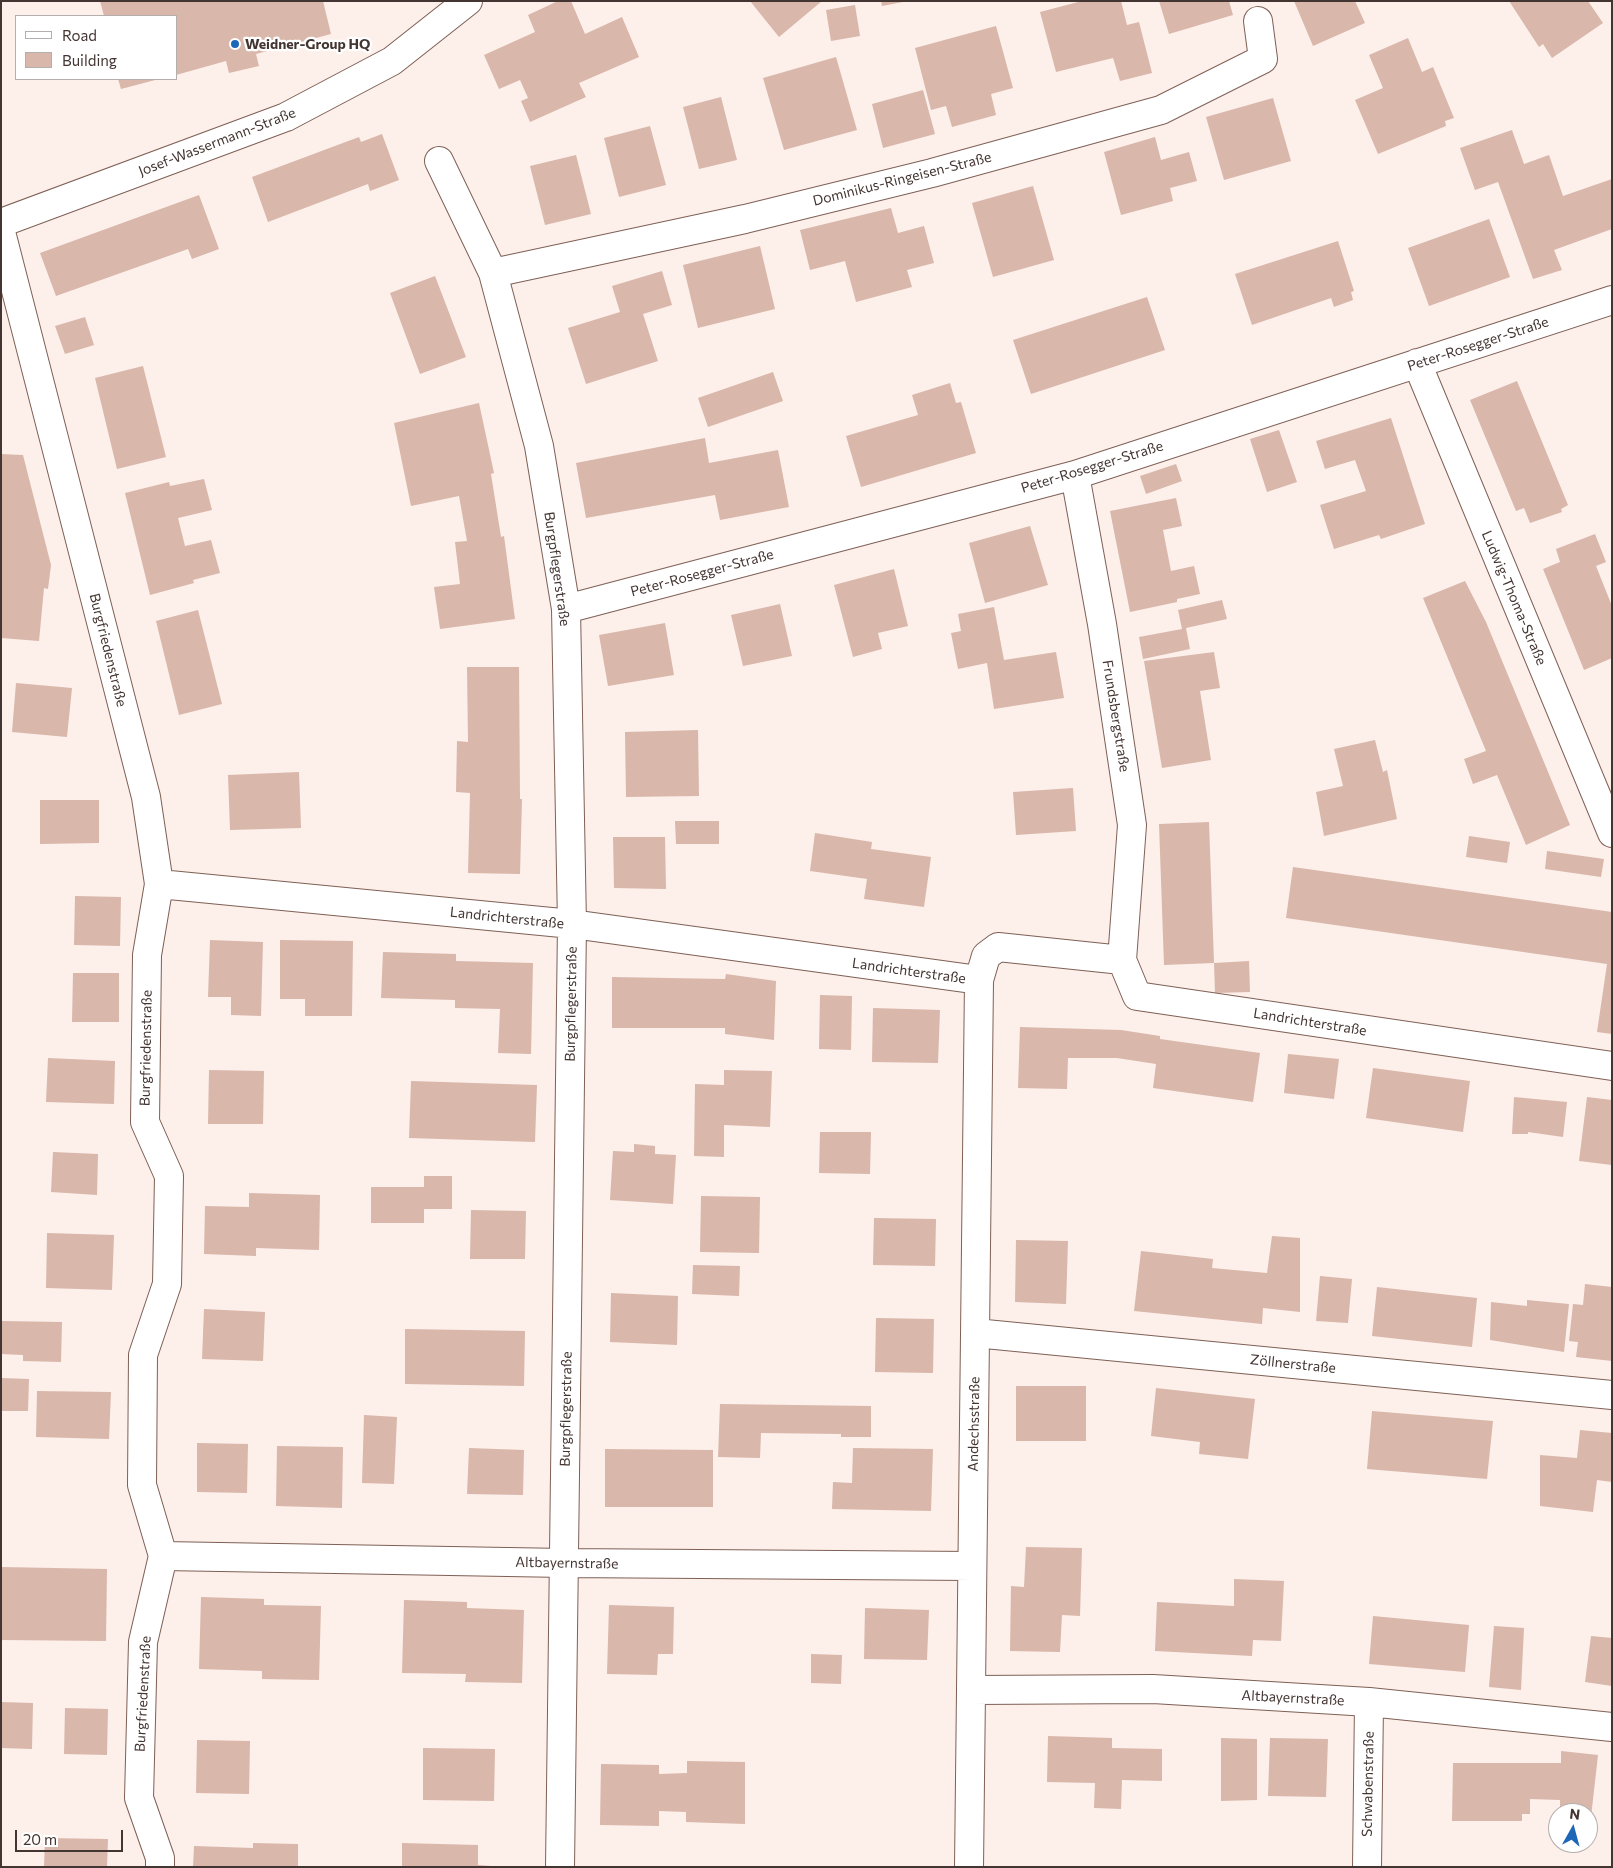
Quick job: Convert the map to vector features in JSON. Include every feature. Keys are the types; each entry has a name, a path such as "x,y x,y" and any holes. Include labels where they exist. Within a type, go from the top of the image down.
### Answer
{"street":[{"name":"Josef-Wassermann-Straße","path":"1,223 286,117 392,61 468,1"},
{"name":"Dominikus-Ringeisen-Straße","path":"493,273 745,219 932,173 1161,110 1263,59 1258,20"},
{"name":"Burgpflegerstraße","path":"439,161 493,273 539,446 566,609 572,924 560,1867"},
{"name":"Burgfriedenstraße","path":"1,232 146,797 159,884 147,955 145,1122 169,1176 167,1284 143,1354 142,1485 163,1556 143,1642 139,1798 160,1858 160,1867"},
{"name":"Peter-Rosegger-Straße","path":"566,609 1075,475 1612,300"},
{"name":"Ludwig-Thoma-Straße","path":"1417,364 1612,832"},
{"name":"Frundsbergstraße","path":"1075,475 1102,624 1132,825 1122,960"},
{"name":"Landrichterstraße","path":"159,884 572,924 979,980 986,956 998,948 1122,960 1137,996 1612,1066"},
{"name":"Andechsstraße","path":"969,1867 979,980"},
{"name":"Zöllnerstraße","path":"975,1333 1612,1395"},
{"name":"Altbayernstraße","path":"163,1556 565,1563 972,1566"},
{"name":"Altbayernstraße","path":"972,1690 1153,1689 1369,1702 1612,1727"},
{"name":"Schwabenstraße","path":"1367,1867 1369,1702"}],"building":[{"name":"Weidner-Group HQ","path":"100,1 323,1 331,34 256,54 259,66 229,73 226,61 178,74 178,15 104,15"},
{"path":"558,1 571,1 585,34 622,17 639,57 579,83 586,97 530,122 521,101 528,98 520,80 499,89 484,55 535,32 528,15"},
{"path":"750,1 822,1 779,37"},
{"path":"881,1 903,1 903,2 882,6"},
{"path":"1082,1 1121,1 1127,25 1139,22 1152,73 1120,81 1113,58 1056,72 1040,12"},
{"path":"1159,1 1229,1 1233,15 1169,34"},
{"path":"1294,1 1355,1 1365,23 1313,46"},
{"path":"1509,1 1588,1 1603,23 1552,58 1543,44 1539,47"},
{"path":"855,5 860,36 831,41 826,10"},
{"path":"996,26 1013,88 991,94 996,115 952,127 946,106 931,110 915,48"},
{"path":"1408,38 1422,72 1433,67 1454,118 1445,121 1446,126 1378,154 1355,100 1383,88 1369,55"},
{"path":"836,57 857,130 784,150 763,78"},
{"path":"118,80 155,80 121,89"},
{"path":"923,90 935,134 883,148 872,104"},
{"path":"721,97 737,160 699,169 683,107"},
{"path":"1273,98 1291,161 1224,180 1206,117"},
{"path":"650,126 666,185 619,197 604,138"},
{"path":"1512,130 1524,164 1549,155 1563,196 1612,179 1612,229 1554,250 1562,270 1533,279 1498,182 1475,190 1460,148"},
{"path":"382,134 399,180 370,191 368,184 268,222 252,177 359,137 361,142"},
{"path":"1155,137 1161,160 1189,152 1197,181 1170,188 1173,201 1121,215 1104,152"},
{"path":"576,155 591,214 545,225 530,166"},
{"path":"1033,186 1054,260 993,277 972,203"},
{"path":"199,195 219,249 192,259 188,249 56,296 40,253"},
{"path":"891,208 898,233 924,226 934,263 907,270 912,287 856,302 845,261 810,270 800,230"},
{"path":"1489,219 1510,277 1429,306 1408,248"},
{"path":"1338,241 1354,291 1351,292 1353,300 1334,307 1331,298 1252,325 1235,274"},
{"path":"760,246 775,309 698,328 683,265"},
{"path":"662,271 672,305 643,314 658,361 586,384 568,328 620,312 612,286"},
{"path":"435,276 466,357 420,374 390,293"},
{"path":"1147,297 1165,350 1031,394 1013,340"},
{"path":"85,317 94,345 65,354 55,326"},
{"path":"143,366 166,457 117,469 95,378"},
{"path":"773,372 783,401 708,427 698,398"},
{"path":"1517,381 1568,505 1561,509 1562,512 1530,523 1524,508 1516,511 1470,400"},
{"path":"950,383 956,403 961,402 976,453 861,487 846,436 918,415 912,395"},
{"path":"479,403 494,473 491,474 501,537 504,536 515,619 440,629 434,587 460,584 455,542 467,541 459,496 411,506 394,423"},
{"path":"1391,418 1425,524 1381,539 1379,535 1334,549 1320,505 1366,491 1355,460 1325,469 1316,441"},
{"path":"1279,430 1297,482 1267,492 1250,439"},
{"path":"705,438 709,463 778,450 789,507 720,520 715,495 586,518 576,463"},
{"path":"1,454 23,455 51,565 48,589 44,588 39,641 1,638"},
{"path":"1176,464 1182,481 1146,494 1140,476"},
{"path":"204,479 212,510 178,518 185,546 211,540 220,573 193,580 194,583 150,595 125,493 169,482 170,486"},
{"path":"1176,498 1182,526 1163,530 1171,571 1194,566 1200,594 1177,599 1177,602 1130,612 1110,511"},
{"path":"1030,526 1048,585 985,603 969,543"},
{"path":"1595,534 1606,562 1596,566 1612,606 1612,658 1584,670 1543,569 1560,562 1556,549"},
{"path":"894,569 908,626 878,633 882,649 853,657 834,585"},
{"path":"1465,581 1486,622 1570,825 1526,845 1497,775 1473,784 1464,759 1486,751 1423,598"},
{"path":"1222,600 1227,619 1186,628 1190,649 1143,659 1139,637 1182,629 1178,610"},
{"path":"780,604 792,656 743,666 731,615"},
{"path":"994,607 1004,660 1056,652 1064,698 994,709 987,663 958,669 951,633 961,631 958,614"},
{"path":"198,610 222,704 179,715 156,621"},
{"path":"665,623 674,675 608,686 599,635"},
{"path":"1214,652 1220,688 1200,691 1211,760 1162,768 1144,661"},
{"path":"467,667 519,667 520,799 522,799 520,874 468,873 470,793 456,792 457,741 468,742"},
{"path":"16,683 72,688 67,737 12,732"},
{"path":"698,730 699,796 626,797 625,732"},
{"path":"1375,740 1383,772 1387,770 1397,819 1324,836 1316,792 1343,786 1334,749"},
{"path":"299,772 301,828 230,830 228,775"},
{"path":"1073,788 1076,831 1016,835 1013,792"},
{"path":"40,800 99,800 99,843 40,844"},
{"path":"675,821 719,821 719,844 676,844"},
{"path":"1209,822 1214,963 1164,965 1159,824"},
{"path":"815,833 872,842 871,849 931,857 924,907 864,899 867,879 810,871"},
{"path":"1469,836 1510,842 1507,863 1466,857"},
{"path":"613,837 665,837 666,889 614,888"},
{"path":"1547,851 1604,859 1601,877 1545,869"},
{"path":"1293,867 1612,912 1612,1034 1597,1032 1607,964 1286,918"},
{"path":"75,896 121,897 120,946 74,945"},
{"path":"210,940 263,942 261,1016 231,1015 231,997 208,997"},
{"path":"280,940 353,941 352,1016 305,1016 305,999 280,999"},
{"path":"383,952 456,954 456,961 533,963 531,1054 498,1053 500,1009 455,1008 455,1000 381,998"},
{"path":"1249,961 1250,992 1215,993 1214,963"},
{"path":"73,973 119,973 119,1022 72,1022"},
{"path":"726,974 776,981 774,1040 725,1034 725,1028 612,1028 612,977 725,979"},
{"path":"820,995 852,996 851,1050 819,1049"},
{"path":"873,1008 940,1010 938,1063 872,1062"},
{"path":"1020,1027 1121,1030 1160,1036 1160,1039 1260,1053 1253,1102 1153,1088 1156,1064 1117,1058 1068,1058 1067,1089 1018,1088"},
{"path":"1288,1054 1339,1059 1334,1099 1284,1093"},
{"path":"48,1058 115,1061 114,1104 46,1102"},
{"path":"1373,1068 1470,1081 1463,1132 1366,1118"},
{"path":"209,1070 264,1071 263,1124 208,1124"},
{"path":"724,1070 772,1071 770,1127 724,1125 724,1157 694,1156 695,1084 724,1085"},
{"path":"411,1081 537,1085 535,1142 409,1138"},
{"path":"1514,1097 1567,1102 1563,1137 1528,1132 1528,1134 1512,1134"},
{"path":"1587,1097 1612,1100 1612,1165 1579,1161"},
{"path":"820,1132 871,1132 870,1174 819,1173"},
{"path":"634,1144 655,1146 655,1154 676,1155 673,1204 610,1200 613,1151 634,1152"},
{"path":"53,1152 98,1154 97,1195 51,1192"},
{"path":"424,1176 452,1176 452,1209 424,1209 424,1223 371,1223 371,1187 424,1187"},
{"path":"249,1193 320,1195 319,1250 256,1248 256,1256 204,1254 205,1206 249,1207"},
{"path":"701,1196 760,1197 759,1253 700,1252"},
{"path":"471,1210 526,1211 525,1259 470,1259"},
{"path":"874,1218 936,1219 935,1266 873,1265"},
{"path":"47,1233 114,1235 112,1290 46,1288"},
{"path":"1272,1236 1300,1238 1300,1312 1263,1308 1262,1324 1134,1311 1141,1251 1213,1259 1212,1268 1267,1273"},
{"path":"1016,1240 1068,1241 1066,1304 1015,1302"},
{"path":"693,1265 740,1266 739,1296 692,1294"},
{"path":"1320,1276 1352,1279 1348,1323 1316,1321"},
{"path":"1585,1284 1612,1287 1612,1361 1576,1357 1578,1342 1569,1341 1573,1304 1583,1305"},
{"path":"1377,1287 1477,1298 1472,1347 1372,1336"},
{"path":"611,1293 678,1296 677,1345 610,1342"},
{"path":"1527,1300 1569,1304 1564,1352 1490,1340 1491,1302 1527,1306"},
{"path":"204,1309 265,1312 263,1361 202,1359"},
{"path":"876,1318 934,1319 933,1373 875,1372"},
{"path":"1,1321 62,1322 61,1362 23,1361 23,1355 1,1354"},
{"path":"405,1329 525,1331 524,1386 405,1384"},
{"path":"1,1378 29,1379 28,1411 1,1411"},
{"path":"1016,1386 1086,1386 1086,1441 1016,1441"},
{"path":"1156,1388 1255,1399 1248,1459 1199,1454 1200,1442 1151,1436"},
{"path":"37,1391 111,1392 109,1439 36,1437"},
{"path":"720,1404 871,1406 871,1437 841,1437 841,1434 761,1433 760,1458 718,1457"},
{"path":"1372,1411 1493,1421 1487,1479 1367,1469"},
{"path":"364,1415 397,1417 394,1484 362,1483"},
{"path":"1580,1430 1612,1433 1612,1482 1597,1480 1593,1512 1540,1506 1540,1455 1577,1458"},
{"path":"197,1443 248,1444 247,1493 197,1492"},
{"path":"277,1446 343,1447 342,1508 276,1506"},
{"path":"469,1448 524,1450 523,1495 467,1494"},
{"path":"853,1448 933,1449 931,1511 832,1509 833,1482 852,1483"},
{"path":"605,1449 713,1450 713,1507 605,1507"},
{"path":"1026,1547 1082,1548 1080,1616 1062,1615 1060,1652 1010,1651 1011,1586 1024,1587"},
{"path":"1,1567 107,1569 106,1641 1,1640"},
{"path":"1234,1579 1284,1581 1281,1641 1253,1640 1252,1656 1155,1651 1157,1602 1234,1606"},
{"path":"201,1597 264,1599 264,1605 321,1606 319,1680 262,1679 262,1671 199,1669"},
{"path":"404,1600 467,1602 467,1608 524,1610 522,1683 465,1682 466,1674 402,1673"},
{"path":"609,1605 674,1607 673,1654 658,1654 657,1675 607,1674"},
{"path":"865,1608 929,1610 927,1660 864,1659"},
{"path":"1373,1616 1469,1625 1465,1672 1369,1664"},
{"path":"1494,1626 1524,1628 1521,1690 1489,1687"},
{"path":"1591,1636 1612,1638 1612,1686 1585,1682"},
{"path":"811,1654 842,1655 841,1684 811,1683"},
{"path":"1,1702 33,1703 32,1749 1,1748"},
{"path":"65,1708 108,1709 107,1755 64,1754"},
{"path":"1048,1736 1112,1738 1112,1748 1162,1749 1162,1781 1122,1780 1121,1809 1094,1808 1095,1783 1047,1782"},
{"path":"1221,1738 1257,1739 1257,1800 1221,1801"},
{"path":"1270,1738 1328,1739 1326,1797 1268,1796"},
{"path":"197,1740 250,1741 249,1794 196,1793"},
{"path":"423,1748 495,1749 494,1801 423,1800"},
{"path":"1561,1751 1598,1755 1593,1803 1560,1803 1560,1800 1530,1799 1530,1814 1522,1814 1522,1821 1452,1821 1453,1763 1561,1763"},
{"path":"687,1761 745,1762 745,1824 686,1822 686,1812 659,1811 659,1826 600,1825 601,1764 659,1765 659,1774 687,1773"},
{"path":"45,1838 108,1839 107,1867 44,1867"},
{"path":"253,1843 298,1844 298,1867 193,1867 194,1846 253,1848"},
{"path":"402,1843 478,1845 478,1865 505,1867 402,1867"}],"place":[{"name":"Weidner-Group HQ","path":"235,44"}]}
